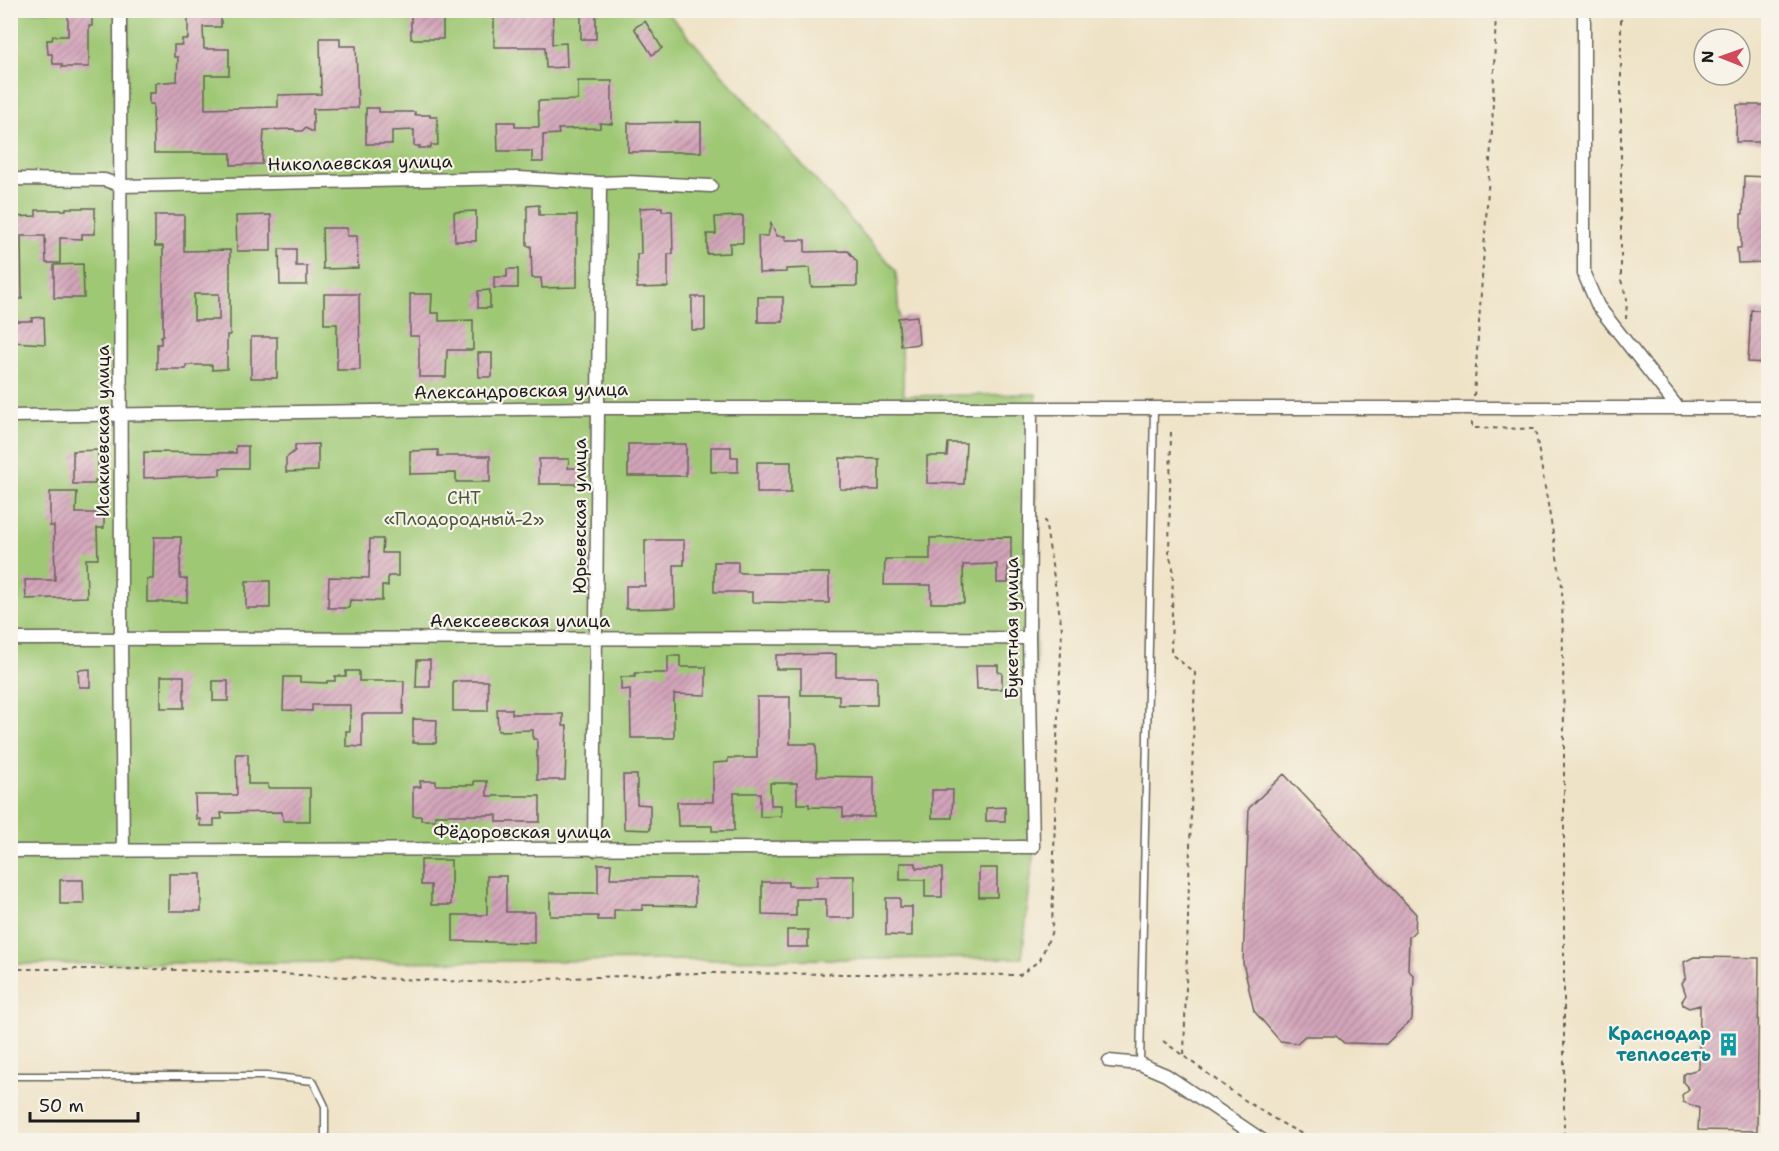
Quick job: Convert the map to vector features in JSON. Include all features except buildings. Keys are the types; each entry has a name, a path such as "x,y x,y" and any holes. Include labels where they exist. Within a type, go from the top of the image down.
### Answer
{"street":[{"name":"Исакиевская улица","path":"120,10 123,851"},
{"path":"1584,10 1584,274 1598,306 1678,408"},
{"name":"Николаевская улица","path":"10,179 105,180 121,186 519,178 711,186"},
{"name":"Юрьевская улица","path":"594,850 600,183"},
{"name":"Александровская улица","path":"10,416 598,408 1768,408"},
{"name":"Букетная улица","path":"1031,409 1029,638 1033,847"},
{"name":"Алексеевская улица","path":"10,639 1029,638"},
{"name":"Фёдоровская улица","path":"10,851 1033,847"},
{"path":"1109,1061 1140,1064 1166,1075 1262,1140"}],"lane":[{"path":"1140,1064 1154,408"},
{"path":"10,1076 267,1076 313,1081 325,1106 324,1140"}],"path":[{"path":"1496,10 1492,131 1472,428 1535,429 1562,586 1564,1140"},
{"path":"1621,10 1621,280 1627,299 1626,325"},
{"path":"1171,432 1169,554 1173,568 1171,654 1195,673 1184,1056"},
{"path":"10,969 153,969 471,982 697,974 1020,975 1040,960 1052,932 1062,630 1044,511"},
{"path":"1163,1041 1264,1114 1291,1130 1315,1140"}],"green space":[{"name":"СНТ «Плодородный-2»","path":"11,11 666,11 896,271 904,396 1036,394 1036,830 1022,958 11,964"}],"place":[{"name":"Краснодар теплосеть","path":"1729,1044"}]}
